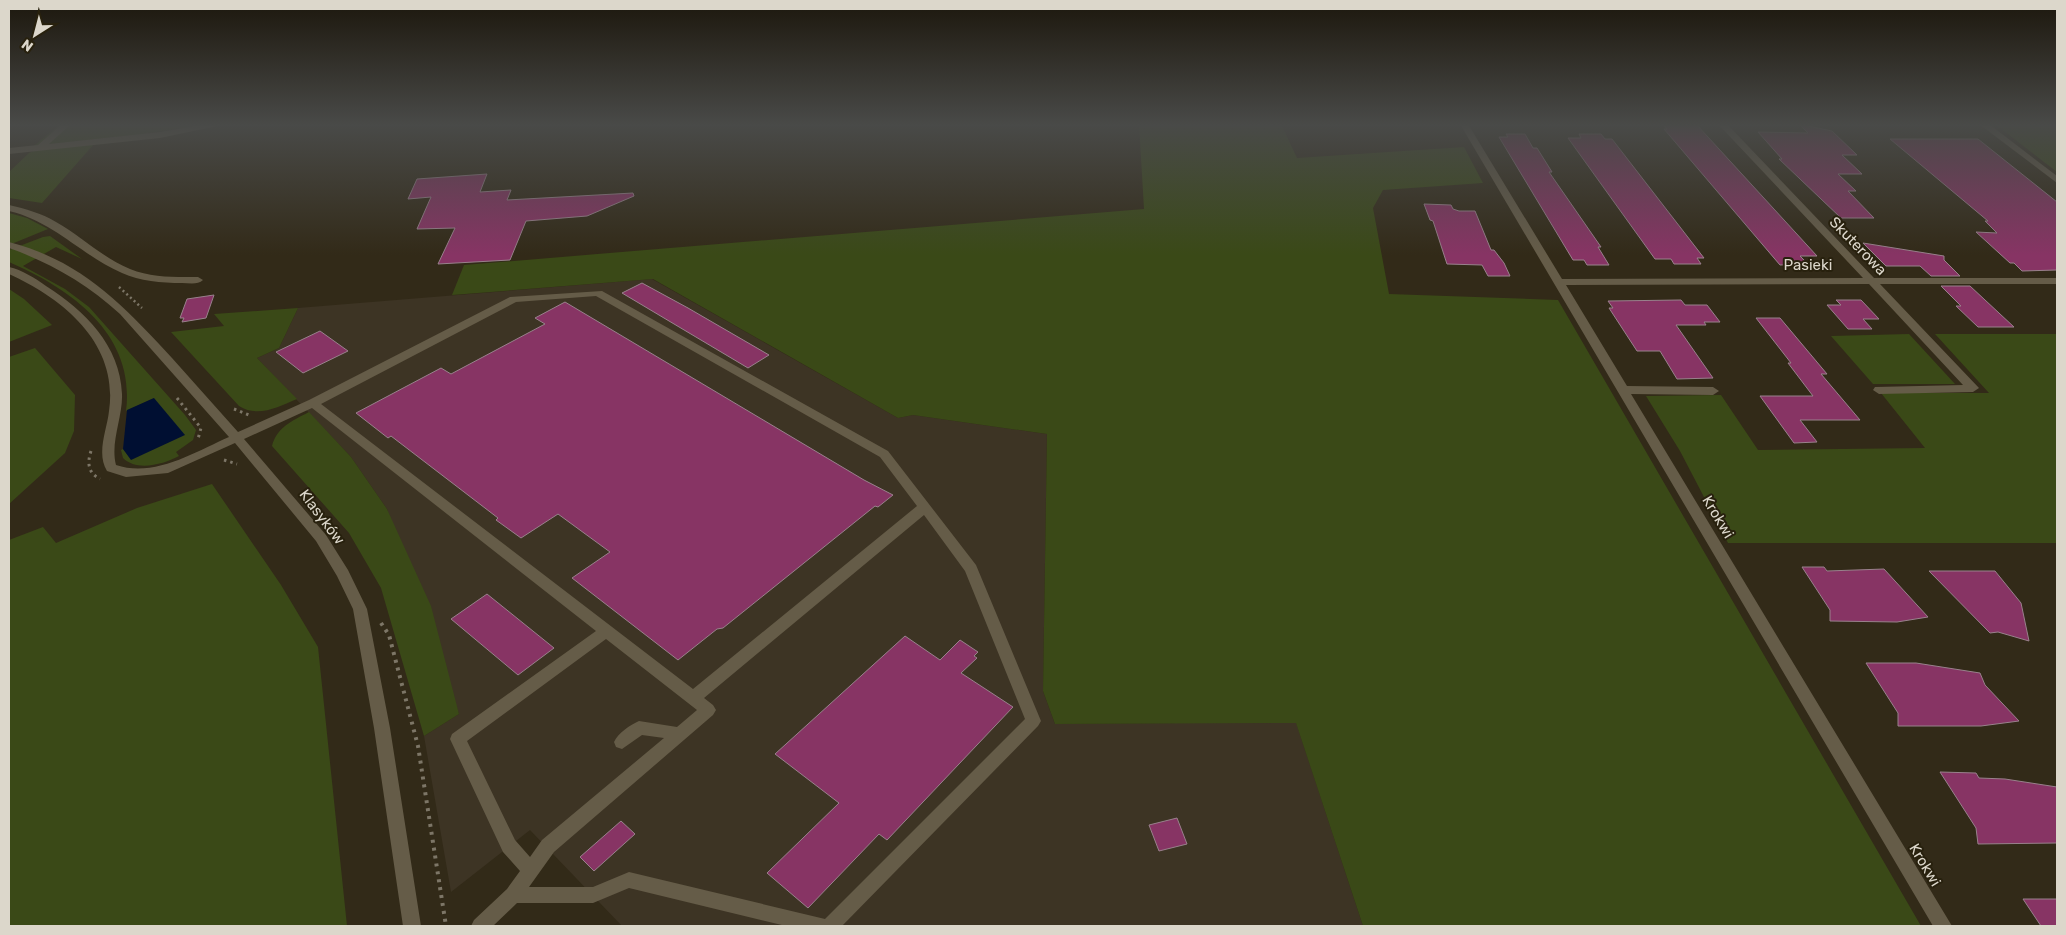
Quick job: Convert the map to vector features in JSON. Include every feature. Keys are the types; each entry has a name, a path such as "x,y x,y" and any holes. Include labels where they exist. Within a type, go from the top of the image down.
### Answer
{"street":[{"name":"Krokwi","path":"1490,168 1943,926"},
{"name":"Skuterowa","path":"1763,168 1973,388 1879,390"},
{"path":"2041,168 2057,180"},
{"path":"9,208 36,214 52,222 115,266 129,272 163,280 198,280"},
{"name":"Klasyków","path":"9,245 39,256 74,273 106,295 236,437 321,538 344,574 360,609 382,728 412,926"},
{"path":"9,270 42,288 66,306 96,336 110,359 116,397 106,457 111,468 126,473 168,469 313,403 514,299 598,293 884,454 971,569 1034,721 830,926"},
{"name":"Pasieki","path":"1559,282 2057,281"},
{"path":"1624,390 1713,390"},
{"path":"313,403 708,710 548,846 513,895 480,926"},
{"path":"693,698 925,507"},
{"path":"531,870 510,846 458,739 606,631"},
{"path":"622,742 639,728 680,734"},
{"path":"513,895 593,895 629,880 821,926"}],"path":[{"path":"171,391 201,428 194,443"},
{"path":"230,404 242,413 255,414"},
{"path":"91,449 88,465 91,472 105,481"},
{"path":"217,460 233,461 242,469"}],"shaded area":[{"path":"652,279 898,418 913,415 1047,434 1043,691 1055,724 1296,722 1363,926 622,926 530,830 451,892 424,736 459,714 387,509 351,457 257,358 279,348 298,308"}],"green space":[{"path":"14,168 73,168 42,203 9,198 9,172"},
{"path":"1142,168 1475,168 1483,183 1383,190 1373,208 1389,294 1558,300 1921,926 1363,926 1296,723 1055,724 1043,691 1047,434 913,415 898,418 653,279 452,295 464,265 1144,209"},
{"path":"9,213 27,218 48,229 9,245"},
{"path":"50,236 82,259 56,247 23,266 65,289 89,307 185,415 196,430 193,440 176,452 179,456 166,462 143,466 136,465 123,458 121,450 123,449 131,459 154,398 126,411 126,384 121,359 110,337 76,301 55,286 9,262 9,250"},
{"path":"9,289 24,299 52,325 9,342"},
{"path":"298,308 279,348 257,358 297,399 268,410 253,411 239,406 171,332 224,326 214,314"},
{"path":"1909,334 1955,384 1873,384 1831,336"},
{"path":"1935,334 2057,334 2057,543 1728,543 1680,451 1646,396 1721,395 1758,450 1925,448 1881,393 1989,393"},
{"path":"35,348 75,395 74,431 65,453 9,504 9,357"},
{"path":"309,412 351,457 387,509 431,606 459,714 424,736 381,588 349,533 272,446 274,439 281,429"},
{"path":"212,484 281,585 318,647 347,926 9,926 9,540 43,527 56,543 137,508"}],"water":[{"path":"154,398 185,435 131,460 123,449 127,410"}],"building":[{"path":"1517,168 1549,168 1552,172 1549,172 1601,247 1598,247 1609,265 1587,265 1584,260 1573,260"},
{"path":"1589,168 1634,168 1704,258 1697,258 1701,264 1674,264 1671,259 1655,259"},
{"path":"1697,168 1736,168 1817,256 1800,256 1808,264 1780,265"},
{"path":"1788,168 1855,168 1862,174 1838,174 1856,191 1848,191 1874,218 1841,218"},
{"path":"1924,168 2014,168 2057,202 2057,270 2022,271 2014,263 2010,263 1976,232 1997,233 1985,221 1988,221"},
{"path":"487,174 480,192 511,190 507,200 633,193 634,196 587,216 526,221 510,260 438,264 455,228 417,229 431,197 408,199 417,179"},
{"path":"1424,204 1451,205 1453,209 1459,211 1475,211 1491,250 1494,250 1504,263 1510,276 1488,276 1482,265 1447,264 1433,221 1430,220"},
{"path":"1863,243 1944,256 1944,260 1960,276 1931,276 1920,266 1886,266"},
{"path":"642,283 769,355 748,368 622,293"},
{"path":"1941,286 1970,286 2014,327 1978,327 1956,306 1961,306"},
{"path":"214,295 206,318 182,322 184,318 180,318 187,299"},
{"path":"1681,300 1685,305 1707,305 1720,322 1704,322 1706,325 1676,325 1713,378 1677,379 1660,351 1637,351 1609,308 1613,308 1608,301"},
{"path":"1836,300 1861,300 1879,319 1863,319 1872,329 1848,329 1827,305 1841,305"},
{"path":"565,302 864,480 893,495 878,507 875,506 723,628 717,629 678,660 572,578 610,552 558,514 521,538 496,520 498,518 391,436 388,438 356,413 441,368 451,374 545,324 535,318"},
{"path":"1756,318 1780,318 1827,374 1821,374 1860,420 1800,420 1817,442 1794,443 1760,396 1813,396 1788,363 1791,363"},
{"path":"320,331 348,351 303,373 276,352"},
{"path":"1802,567 1824,567 1827,571 1884,569 1928,617 1897,622 1830,621 1830,610"},
{"path":"1929,571 1995,571 2021,603 2029,641 1998,632 1990,633"},
{"path":"487,594 554,648 518,675 451,619"},
{"path":"905,636 940,660 960,640 978,652 974,656 977,658 961,673 1013,707 887,840 879,834 808,908 767,873 839,803 775,754"},
{"path":"1866,663 1916,663 1980,673 1985,685 2019,721 1981,726 1898,726 1898,713"},
{"path":"1940,772 1976,773 1979,778 2005,779 2057,787 2057,843 1978,844 1976,828"},
{"path":"1177,818 1187,844 1159,851 1149,825"},
{"path":"621,821 635,834 594,871 580,857"},
{"path":"2023,899 2057,899 2057,926 2041,926"}]}
